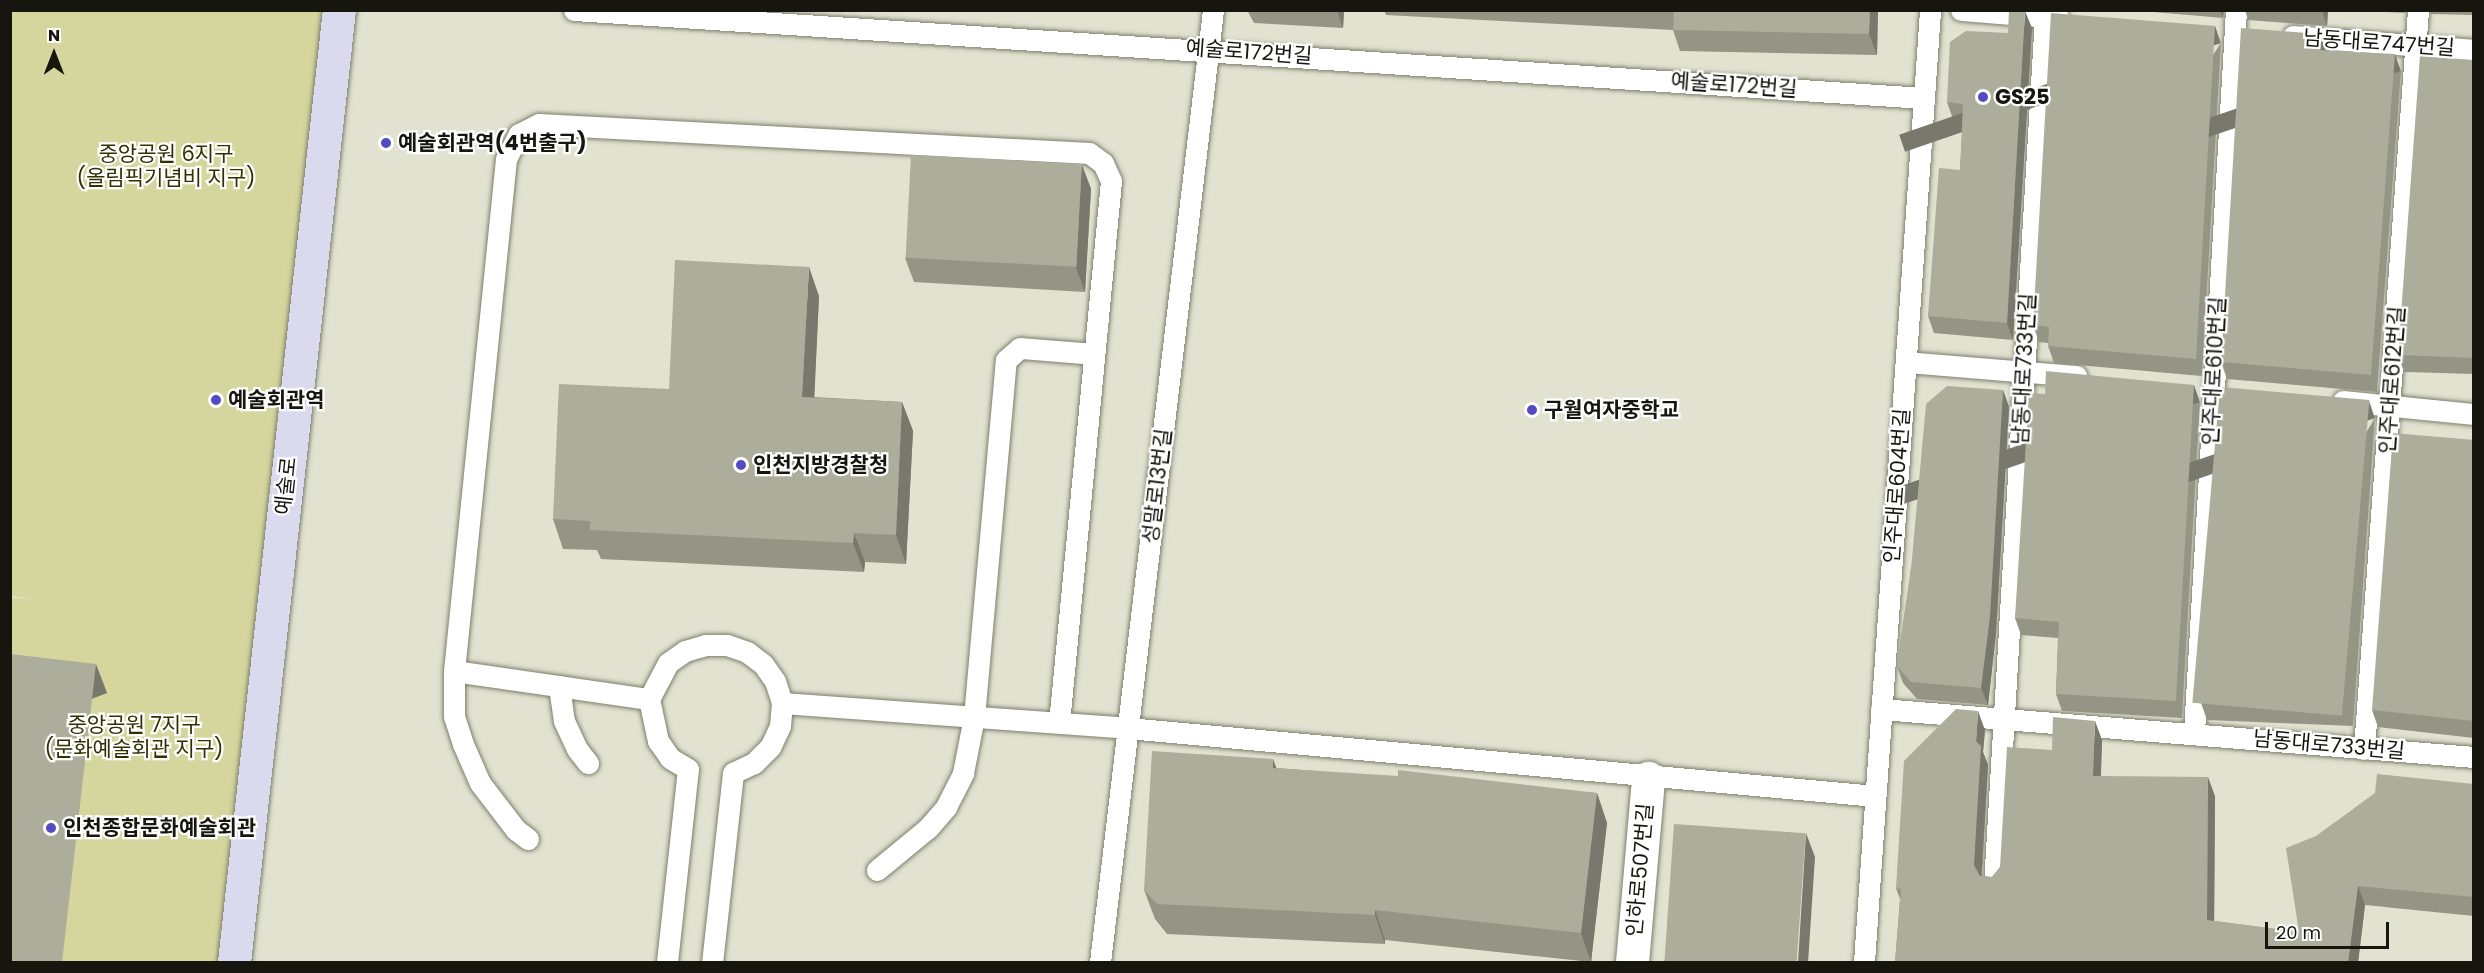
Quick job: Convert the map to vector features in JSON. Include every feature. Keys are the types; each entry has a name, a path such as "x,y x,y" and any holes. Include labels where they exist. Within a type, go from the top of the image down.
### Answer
{"main road":[{"name":"예술로","path":"234,963 339,10"}],"street":[{"name":"인하로507번길","path":"1632,963 1648,778"}],"lane":[{"name":"예술로172번길","path":"574,10 1211,49 1924,98"},
{"name":"성말로13번길","path":"1100,963 1214,10"},
{"name":"인주대로604번길","path":"1864,963 1930,10"},
{"path":"1961,10 2080,20"},
{"name":"인주대로610번길","path":"2194,732 2236,10"},
{"name":"인주대로612번길","path":"2364,749 2418,10"},
{"name":"남동대로733번길","path":"1994,885 2045,17"},
{"name":"남동대로747번길","path":"2211,30 2474,50"},
{"path":"528,839 516,830 480,783 454,716 454,671 506,159 519,134 538,124 1089,153 1103,163 1111,181 1059,723"},
{"path":"877,870 900,854 946,807 963,773 974,717 1006,360 1020,348 1094,354"},
{"path":"1906,362 2095,378"},
{"path":"2190,387 2237,391"},
{"path":"2319,399 2474,414"},
{"path":"667,963 688,769 670,758 658,741 649,699 668,663 685,651 706,645 727,645 747,651 763,664 776,681 782,703 780,726 770,747 754,763 733,773 712,963"},
{"path":"454,671 649,699"},
{"path":"559,686 564,721 588,762"},
{"path":"782,703 1127,728 1648,778 1875,796"},
{"name":"남동대로733번길","path":"1881,710 2194,732 2364,749 2474,757"}],"green space":[{"name":"중앙공원 6지구 (올림픽기념비 지구)","path":"11,11 339,11 233,962 11,962 11,598 33,599 11,596"}],"building":[{"path":"1674,10 1870,10 1869,34 1673,30"},
{"path":"2009,10 2025,11 2007,323 1928,316 1939,168 1960,170 1963,104 1947,102 1950,42 1966,31 2008,33"},
{"path":"2051,13 2215,26 2196,359 2048,346 2049,327 2033,325"},
{"path":"2241,28 2320,34 2319,50 2395,54 2371,375 2221,362"},
{"path":"2420,56 2474,60 2474,358 2398,355"},
{"path":"911,155 1082,164 1076,267 906,258"},
{"path":"675,260 809,267 802,397 902,402 896,535 854,533 853,543 590,530 590,521 553,519 559,384 669,389"},
{"path":"2046,371 2194,385 2176,701 2056,694 2059,622 2015,618 2029,393 2045,394"},
{"path":"1947,386 2003,390 1990,617 1981,688 1911,682 1897,666 1911,569 1926,404"},
{"path":"2220,387 2369,400 2342,716 2192,703"},
{"path":"2393,433 2474,440 2474,721 2372,710"},
{"name":"인천종합문화예술회관","path":"10,654 96,664 62,963 10,963"},
{"path":"1956,709 1978,711 1976,741 1981,746 1974,865 1980,876 1992,877 2000,867 2007,747 2052,750 2053,717 2095,721 2093,776 2208,777 2207,920 2299,932 2286,848 2316,836 2375,793 2377,774 2474,784 2474,897 2358,886 2348,963 1895,963 1901,889 1896,888 1904,761"},
{"path":"1152,751 1273,759 1273,768 1398,776 1398,770 1597,793 1581,933 1375,910 1375,915 1157,904 1144,890"},
{"path":"1674,824 1806,833 1797,962 1664,962"}],"place":[{"name":"GS25","path":"1983,97"},
{"name":"예술회관역(4번출구)","path":"386,143"},
{"name":"예술회관역","path":"216,400"},
{"name":"구월여자중학교","path":"1532,410"},
{"name":"인천지방경찰청","path":"741,465"},
{"name":"인천종합문화예술회관","path":"51,828"}],"park label":[{"name":"중앙공원 7지구 (문화예술회관 지구)","path":"134,737"}]}
